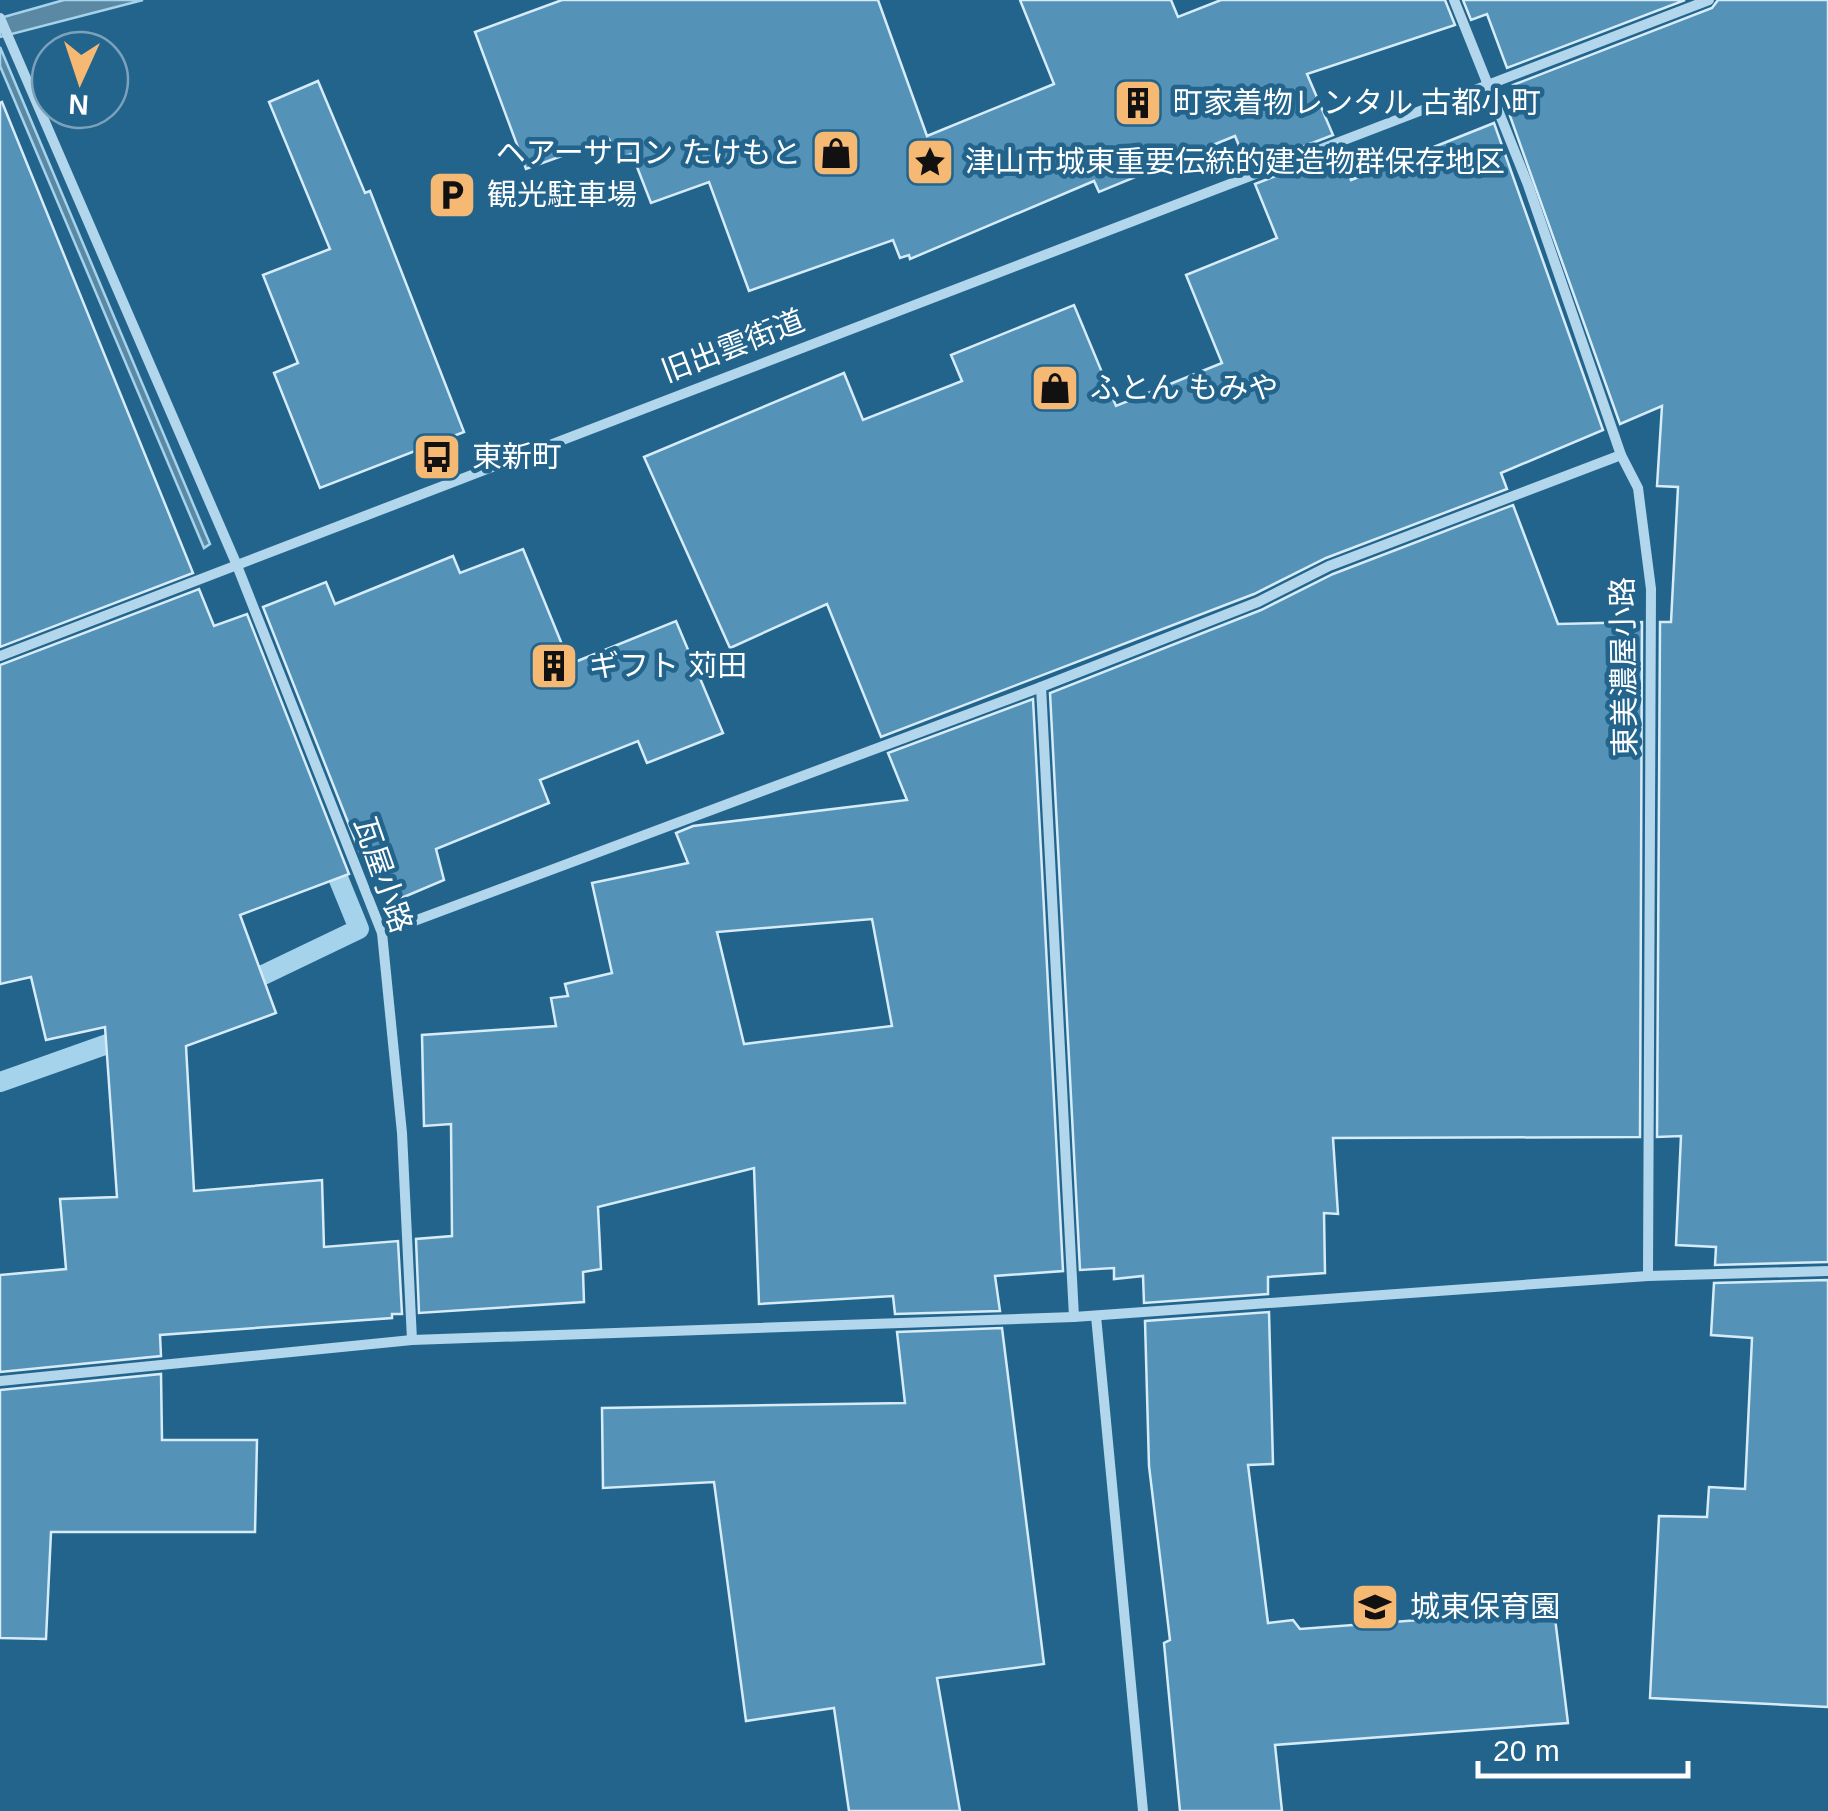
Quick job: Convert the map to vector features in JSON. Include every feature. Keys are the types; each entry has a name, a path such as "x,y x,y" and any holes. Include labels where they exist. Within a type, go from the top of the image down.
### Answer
{"street":[{"name":"東美濃屋小路","path":"1454,0 1528,186 1621,455 1638,488 1651,588 1648,1276"},
{"name":"旧出雲街道","path":"0,656 1709,0"},
{"name":"瓦屋小路","path":"0,18 236,563 382,933 402,1133 412,1340"},
{"path":"382,933 1041,686 1258,602 1329,566 1621,455"},
{"path":"1041,686 1074,1317"},
{"path":"0,1380 412,1340 1096,1316 1648,1276 1828,1270"},
{"path":"1096,1316 1143,1811"}],"water":[{"path":"64,0 143,0 0,37 0,18"},
{"path":"0,47 30,118 30,130 35,130 210,544 204,548 0,66"}],"building":[{"path":"562,0 878,0 927,136 1054,84 1020,0 1171,0 1178,17 1221,0 1445,0 1455,25 1307,74 1333,135 1248,168 1235,136 1099,192 1094,181 910,259 909,255 900,258 893,240 749,291 709,182 651,203 632,154 617,158 609,139 526,169 475,32"},
{"path":"1463,0 1685,0 1507,68 1487,14 1471,20"},
{"path":"1718,0 1828,0 1828,1262 1715,1265 1716,1247 1676,1245 1681,1136 1657,1137 1660,622 1671,622 1678,487 1657,486 1662,406 1620,424 1510,116 1523,111 1513,85 1712,8"},
{"path":"318,81 365,193 370,191 464,432 320,488 274,373 298,363 263,275 330,249 269,102"},
{"path":"0,103 193,573 0,647"},
{"path":"1494,123 1603,430 1501,473 1507,489 1326,558 1254,594 881,737 827,604 730,648 644,457 844,373 863,420 962,381 951,355 1074,305 1116,406 1222,363 1186,275 1277,238 1255,184 1340,151 1351,180"},
{"path":"1513,505 1558,624 1642,622 1640,1137 1333,1138 1338,1214 1324,1213 1325,1273 1268,1277 1268,1294 1144,1303 1143,1276 1114,1279 1114,1268 1080,1270 1050,693 1261,610 1333,574"},
{"path":"523,549 570,664 676,621 723,733 647,763 638,741 540,780 549,803 436,849 444,880 392,902 376,864 366,868 263,607 326,582 335,604 453,556 460,573"},
{"path":"199,589 214,626 247,614 349,874 240,915 276,1013 186,1046 194,1191 322,1180 324,1247 398,1241 402,1314 392,1314 392,1318 160,1335 161,1356 0,1372 0,1275 66,1269 60,1199 117,1197 105,1027 46,1040 31,977 0,984 0,665"},
{"path":"1033,699 1063,1271 995,1276 1000,1311 895,1314 893,1296 759,1304 754,1168 598,1207 601,1269 583,1272 584,1302 419,1313 416,1239 452,1236 451,1124 424,1126 422,1035 556,1026 551,998 568,996 565,984 612,973 592,883 688,863 676,833 693,826 907,800 888,753","holes":["872,919 892,1026 744,1044 717,932"]},
{"path":"1828,1280 1828,1707 1650,1698 1659,1516 1707,1517 1709,1487 1745,1489 1752,1338 1711,1335 1714,1283"},
{"path":"1269,1312 1273,1464 1248,1465 1268,1623 1293,1620 1300,1629 1554,1610 1568,1723 1275,1745 1282,1811 1180,1811 1164,1643 1170,1640 1149,1466 1145,1321"},
{"path":"1002,1328 1044,1664 937,1678 960,1811 849,1811 834,1708 746,1721 714,1482 603,1488 602,1408 905,1403 897,1332"},
{"path":"161,1374 162,1440 257,1440 255,1532 51,1532 46,1639 0,1638 0,1390"}],"waterway":[{"path":"238,987 359,929 328,853"},
{"path":"0,1082 130,1036"}],"place":[{"name":"町家着物レンタル 古都小町","path":"1138,103"},
{"name":"ヘアーサロン たけもと","path":"836,153"},
{"name":"津山市城東重要伝統的建造物群保存地区","path":"930,162"},
{"name":"観光駐車場","path":"452,195"},
{"name":"ふとん もみや","path":"1055,388"},
{"name":"東新町","path":"437,457"},
{"name":"ギフト 苅田","path":"554,666"},
{"name":"城東保育園","path":"1375,1607"}]}
